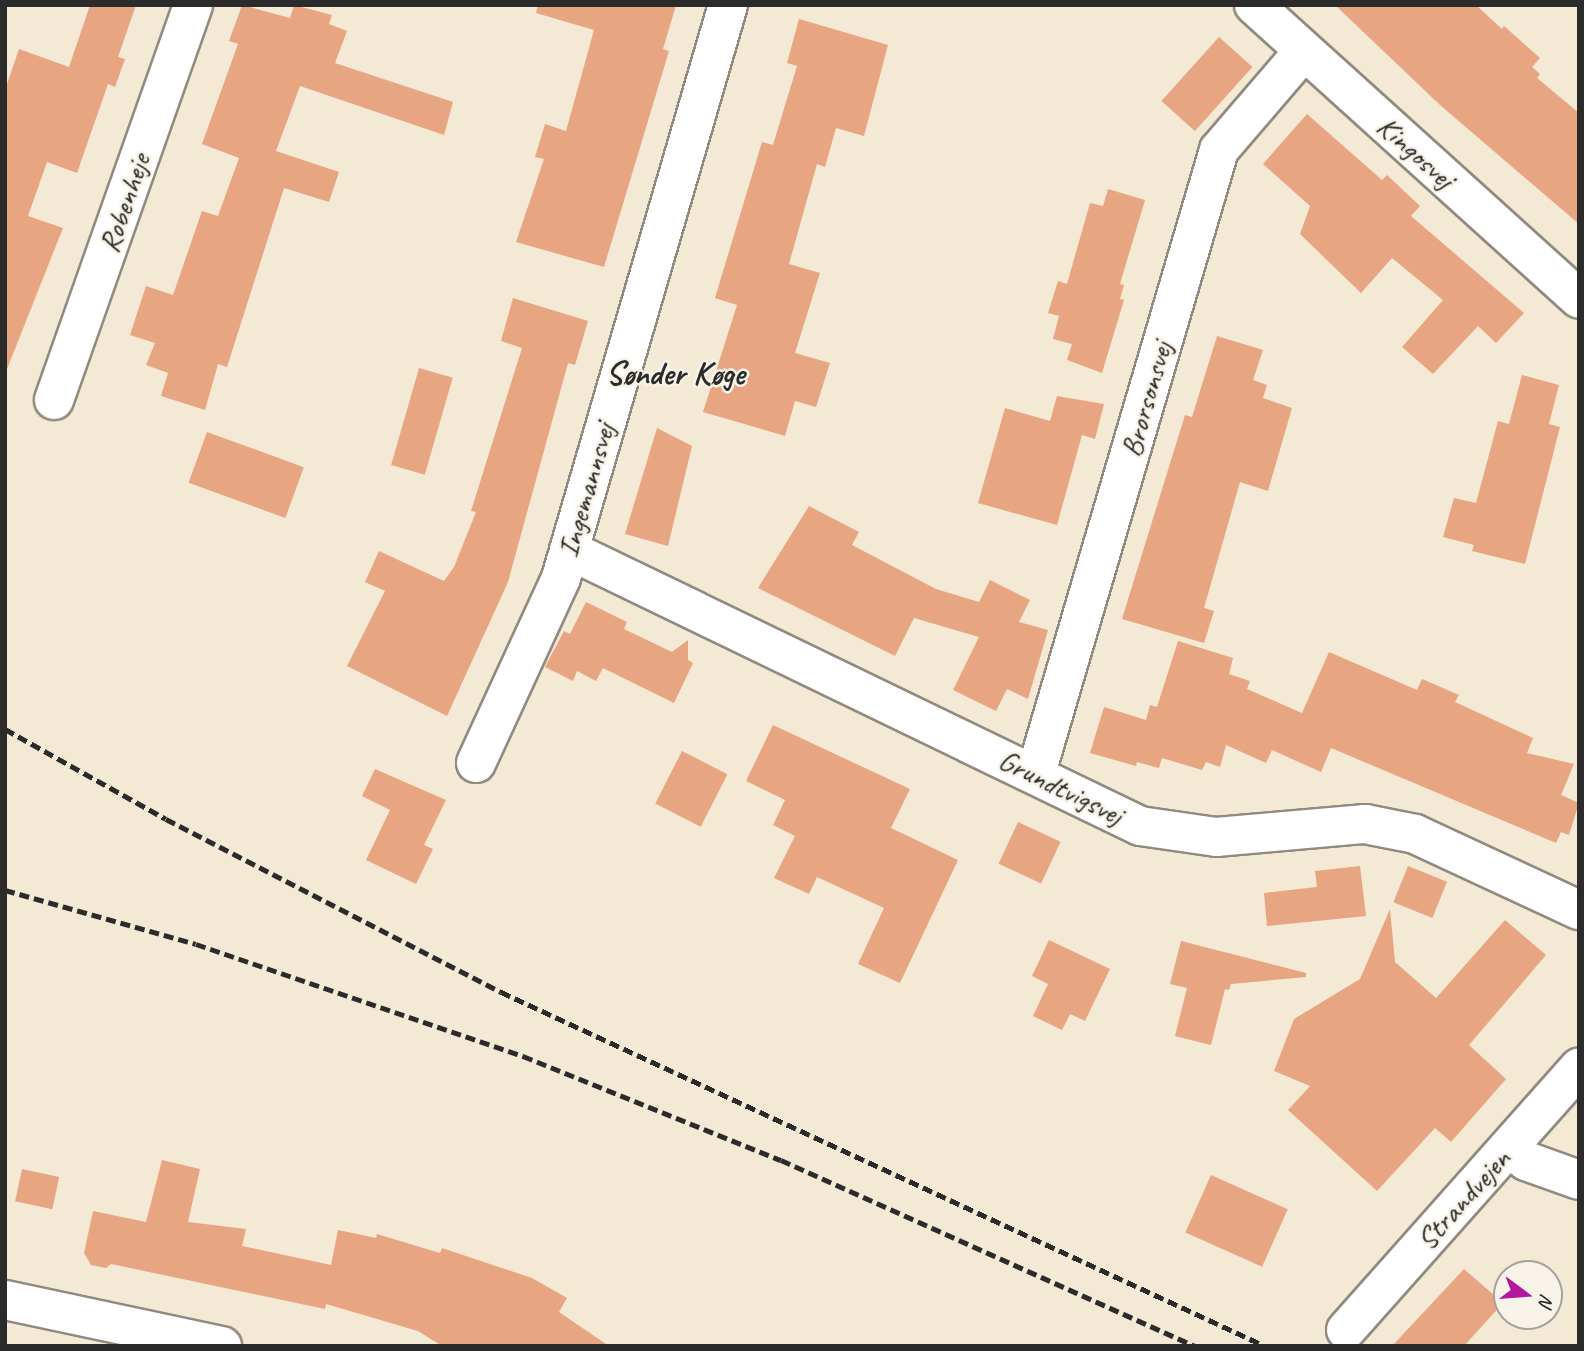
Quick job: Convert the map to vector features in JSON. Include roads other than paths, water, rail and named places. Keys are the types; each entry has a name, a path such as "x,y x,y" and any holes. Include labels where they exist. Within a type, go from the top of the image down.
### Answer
{"street":[{"name":"Robenheje","path":"54,400 193,5"},
{"name":"Ingemannsvej","path":"476,763 561,578 728,5"},
{"name":"Kingosvej","path":"1254,5 1579,299"},
{"name":"Brorsonsvej","path":"1036,774 1219,149 1304,51"},
{"name":"Grundtvigsvej","path":"569,550 1140,826 1216,837 1365,824 1415,834 1579,910"},
{"name":"Strandvejen","path":"1346,1330 1579,1068"},
{"path":"1509,1148 1526,1161 1579,1180"},
{"path":"5,1300 222,1346"}],"railway":[{"path":"5,729 166,819 501,992 1265,1346"},
{"path":"5,890 196,944 523,1056 781,1160 1195,1346"}],"district":[{"name":"Sønder Køge","path":"675,374"}]}
